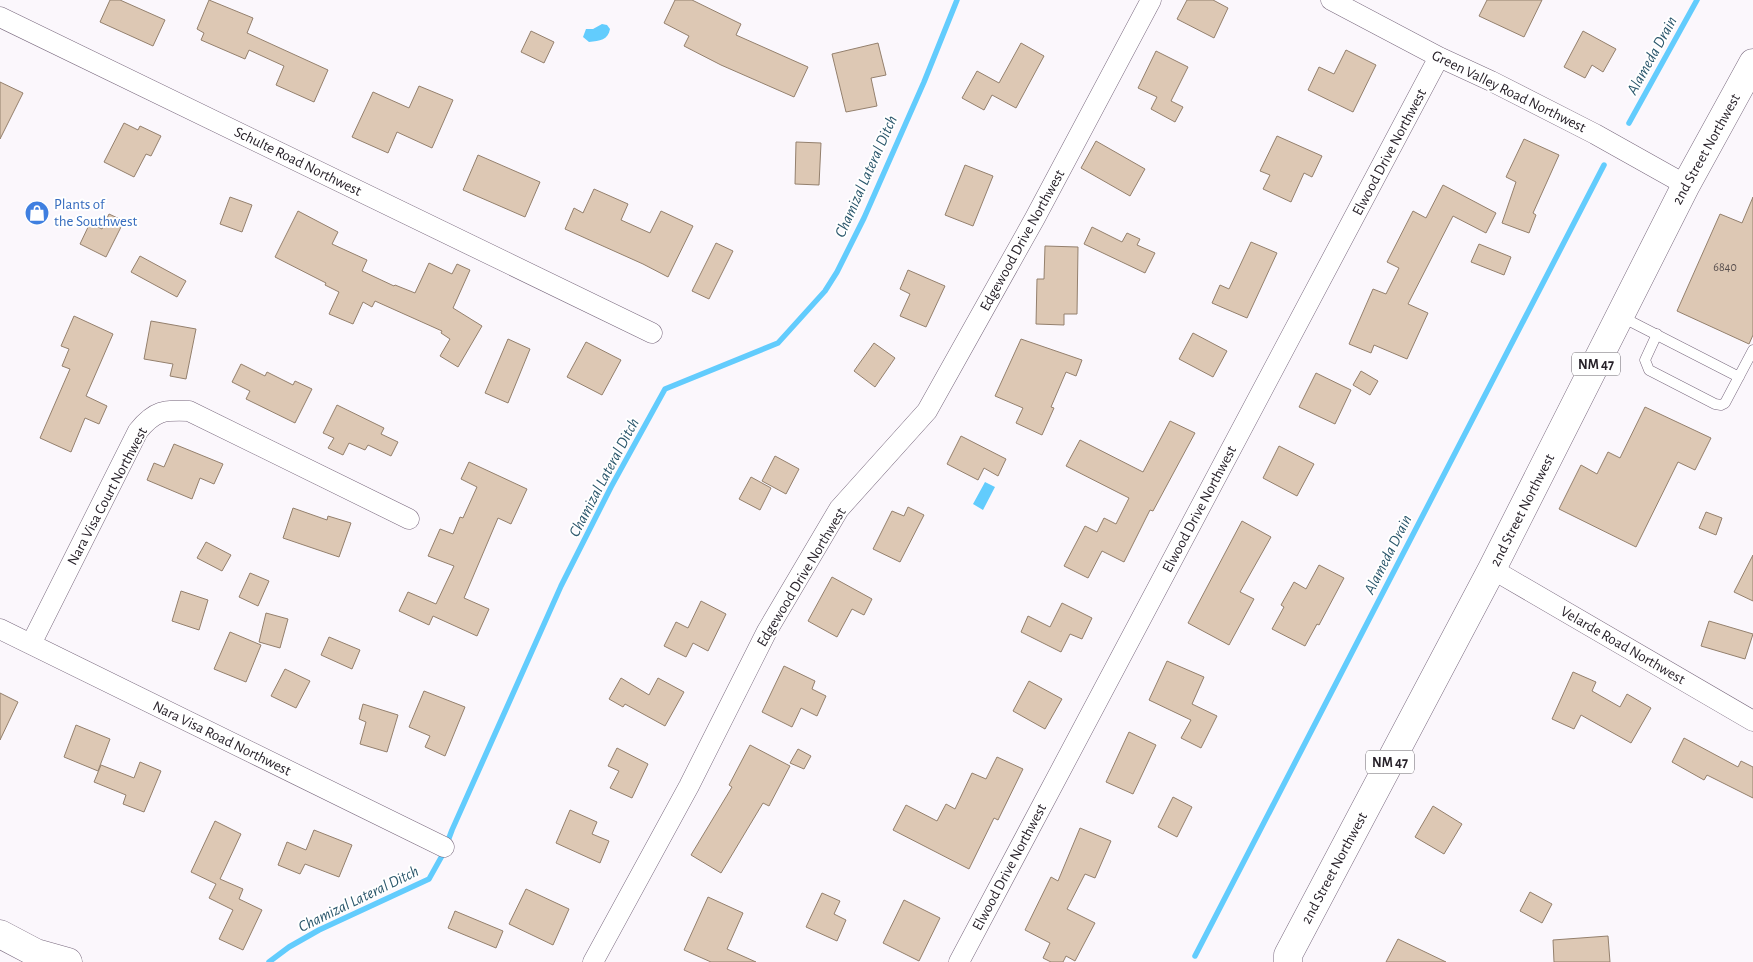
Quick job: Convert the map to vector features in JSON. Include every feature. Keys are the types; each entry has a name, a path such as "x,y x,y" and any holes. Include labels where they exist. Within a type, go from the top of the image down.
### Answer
{"main road":[{"name":"2nd Street Northwest","path":"1283,960 1492,569 1686,185 1746,91 1753,63"},
{"path":"0,934 39,958 68,962"}],"street":[{"name":"Edgewood Drive Northwest","path":"593,962 689,786 772,622 839,509 927,411 1035,218 1150,0"},
{"name":"Green Valley Road Northwest","path":"1331,0 1439,57 1492,81 1578,125 1686,185"},
{"name":"Schulte Road Northwest","path":"0,17 596,304 652,333"},
{"name":"Elwood Drive Northwest","path":"958,962 1439,57"},
{"name":"Nara Visa Court Northwest","path":"31,644 138,431 149,418 162,412 189,411 409,519"},
{"name":"Velarde Road Northwest","path":"1492,569 1753,720"},
{"name":"Nara Visa Road Northwest","path":"0,630 444,847"}],"lane":[{"path":"1620,316 1739,377"},
{"path":"1657,334 1645,360 1649,370 1715,404 1721,405 1725,403 1753,350"}],"water":[{"path":"602,24 607,25 610,29 605,38 589,42 583,37 586,29 593,29"},
{"path":"985,482 995,487 983,510 973,504"}],"building":[{"path":"110,0 120,0 165,20 153,46 100,22"},
{"path":"209,0 253,18 247,33 328,70 314,102 276,85 284,66 249,50 245,59 201,40 204,33 197,29"},
{"path":"675,0 692,0 741,24 736,35 808,67 794,97 721,65 684,46 689,36 664,23"},
{"path":"1187,0 1213,0 1228,8 1214,38 1177,19"},
{"path":"1487,0 1542,0 1524,37 1479,16"},
{"path":"531,31 554,42 544,63 521,52"},
{"path":"1583,31 1616,49 1603,72 1592,65 1585,78 1564,67"},
{"path":"878,43 886,75 871,78 877,106 846,112 832,54"},
{"path":"1021,43 1044,56 1016,108 992,95 984,110 962,98 977,71 999,83"},
{"path":"1346,50 1376,65 1353,112 1308,90 1319,67 1334,74"},
{"path":"1156,51 1188,67 1171,101 1183,107 1175,122 1151,109 1157,97 1138,88"},
{"path":"0,82 23,93 0,139"},
{"path":"419,86 453,100 432,148 397,132 388,153 352,137 373,92 409,108"},
{"path":"124,123 138,130 140,126 161,136 151,156 146,154 134,177 104,162"},
{"path":"1277,136 1322,156 1312,177 1304,173 1291,202 1263,189 1270,175 1260,171"},
{"path":"1524,139 1559,155 1533,213 1536,215 1529,233 1502,223 1516,182 1506,177"},
{"path":"1096,141 1145,169 1130,196 1081,168"},
{"path":"796,142 821,143 819,185 795,184"},
{"path":"478,155 540,182 525,217 463,190"},
{"path":"965,165 993,176 973,226 945,215"},
{"path":"1443,185 1496,213 1486,233 1453,216 1408,304 1428,313 1407,359 1374,345 1371,353 1349,344 1373,289 1386,294 1399,268 1387,262 1413,211 1426,218"},
{"path":"594,189 628,204 621,220 650,233 661,211 693,226 668,277 565,229 574,208 583,213"},
{"path":"230,197 252,205 242,232 220,224"},
{"path":"1753,197 1753,335 1749,344 1677,311 1720,214 1742,223"},
{"path":"298,211 338,232 332,244 367,260 362,271 394,286 415,293 429,263 452,274 457,264 470,270 453,308 482,326 458,367 440,356 450,339 441,333 442,331 375,301 372,307 363,302 353,324 329,314 339,292 325,285 326,283 275,257"},
{"path":"109,214 124,221 106,257 80,244 90,223 102,229"},
{"path":"1092,227 1122,242 1127,233 1140,239 1137,245 1155,253 1145,273 1084,244"},
{"path":"1251,242 1277,253 1247,318 1212,303 1220,285 1229,289"},
{"path":"716,243 733,251 709,299 692,291"},
{"path":"1479,244 1511,257 1504,275 1471,262"},
{"path":"1045,246 1078,247 1077,314 1064,314 1064,325 1036,324 1037,279 1044,279"},
{"path":"140,256 186,281 177,297 131,272"},
{"path":"908,270 945,286 926,327 900,316 910,294 900,289"},
{"path":"74,316 113,334 86,396 107,406 99,424 85,418 71,452 40,438 70,369 62,366 69,349 61,346"},
{"path":"151,321 196,329 186,379 170,376 173,364 144,359"},
{"path":"1193,333 1227,351 1213,377 1179,359"},
{"path":"508,339 530,349 508,403 485,393"},
{"path":"1021,339 1082,360 1076,376 1066,372 1051,407 1054,408 1042,435 1016,423 1023,408 995,396"},
{"path":"586,342 621,360 602,395 567,377"},
{"path":"874,343 895,358 875,387 854,371"},
{"path":"241,364 265,376 267,372 293,385 295,381 312,389 295,423 246,399 250,391 232,382"},
{"path":"1361,371 1378,381 1370,395 1353,385"},
{"path":"1316,373 1351,390 1335,424 1299,407"},
{"path":"337,405 384,428 381,434 398,442 391,456 368,445 365,450 349,443 343,455 328,448 334,438 323,433"},
{"path":"1645,407 1711,438 1695,470 1678,462 1636,547 1559,509 1581,465 1597,474 1608,452 1620,458"},
{"path":"1170,421 1195,433 1153,511 1150,510 1124,562 1102,551 1088,578 1064,566 1085,526 1097,532 1104,518 1116,524 1129,498 1066,466 1080,440 1143,472"},
{"path":"961,436 1006,459 998,476 984,468 978,480 947,464"},
{"path":"174,444 223,464 214,484 200,478 192,499 147,480 154,463 164,467"},
{"path":"1279,446 1314,464 1297,496 1263,478"},
{"path":"775,456 799,469 786,494 762,481"},
{"path":"469,462 527,489 511,524 498,518 464,598 489,609 477,636 433,616 429,625 399,611 408,592 436,604 454,566 428,556 440,529 453,534 460,517 463,518 477,487 461,479"},
{"path":"751,477 771,488 760,510 739,499"},
{"path":"908,507 924,515 900,562 873,549 892,511 904,516"},
{"path":"293,508 327,520 328,516 351,523 339,557 283,538"},
{"path":"1706,512 1722,518 1716,535 1699,528"},
{"path":"1242,521 1271,537 1240,592 1254,599 1229,645 1188,623"},
{"path":"206,542 231,555 222,571 197,558"},
{"path":"1753,555 1753,601 1734,592"},
{"path":"1319,565 1344,578 1319,625 1317,624 1305,646 1272,629 1284,607 1281,605 1294,582 1306,589"},
{"path":"250,573 269,581 258,606 239,597"},
{"path":"832,577 872,599 864,615 852,609 837,637 808,621"},
{"path":"181,591 208,600 199,630 172,621"},
{"path":"701,601 726,614 708,651 693,643 686,657 664,646 676,622 688,628"},
{"path":"1062,603 1092,618 1082,639 1070,634 1061,652 1021,632 1028,616 1050,627"},
{"path":"266,613 288,619 280,648 259,642"},
{"path":"1709,621 1753,634 1745,659 1701,646"},
{"path":"230,632 261,645 246,682 214,669"},
{"path":"329,637 360,650 352,669 321,655"},
{"path":"1167,661 1204,677 1192,704 1217,716 1201,748 1181,738 1191,720 1149,700"},
{"path":"784,666 815,681 812,689 826,696 817,716 801,708 792,727 762,712"},
{"path":"285,669 310,681 296,708 271,696"},
{"path":"1573,672 1596,682 1592,691 1620,707 1627,694 1651,708 1631,743 1581,715 1574,729 1552,719"},
{"path":"621,678 649,695 658,678 684,692 665,726 625,704 623,707 609,699"},
{"path":"1029,681 1062,699 1045,729 1013,711"},
{"path":"424,691 465,707 445,756 425,747 430,736 409,727"},
{"path":"0,693 18,702 0,740"},
{"path":"363,704 398,715 387,752 360,744 366,722 359,719"},
{"path":"76,725 110,739 98,771 64,757"},
{"path":"1129,732 1156,745 1133,794 1106,782"},
{"path":"1684,738 1738,767 1741,761 1753,767 1753,798 1707,775 1704,780 1672,762"},
{"path":"750,745 790,766 769,806 763,803 721,873 691,855 732,787 729,785"},
{"path":"617,748 648,764 632,798 610,788 619,771 608,766"},
{"path":"798,749 811,756 804,769 790,763"},
{"path":"997,757 1023,769 998,820 994,818 969,869 893,830 906,805 937,821 946,804 955,809 972,773 986,779"},
{"path":"140,762 161,771 144,812 123,804 126,795 94,782 101,765 134,778"},
{"path":"1173,797 1192,807 1177,837 1158,827"},
{"path":"1433,806 1462,824 1444,854 1415,837"},
{"path":"570,810 597,822 592,834 609,841 600,863 556,843"},
{"path":"215,821 241,834 220,879 243,889 239,899 262,910 243,950 219,939 233,910 209,898 216,884 191,872"},
{"path":"1080,828 1111,841 1095,878 1085,874 1067,909 1095,923 1075,961 1066,956 1063,962 1051,962 1043,958 1050,943 1025,930 1051,877 1058,881"},
{"path":"314,830 352,845 339,877 305,864 300,874 278,865 287,842 306,850"},
{"path":"526,889 569,909 553,945 509,924"},
{"path":"1530,892 1552,904 1542,923 1520,911"},
{"path":"822,893 840,901 834,914 846,920 837,941 806,927"},
{"path":"708,897 743,913 727,949 756,962 711,962 684,950"},
{"path":"904,900 940,918 919,961 883,943"},
{"path":"455,911 503,931 496,948 448,928"},
{"path":"1608,936 1610,962 1554,962 1553,940"},
{"path":"1398,939 1446,962 1386,962"}],"waterway":[{"name":"Chamizal Lateral Ditch","path":"269,962 289,947 319,930 429,879 443,854 561,586 611,487 665,389 778,343 825,291 837,272 864,218 924,82 957,0"},
{"name":"Alameda Drain","path":"1629,123 1697,0"},
{"name":"Alameda Drain","path":"1195,956 1604,165"}],"place":[{"name":"Plants of the Southwest","path":"37,213"}]}
